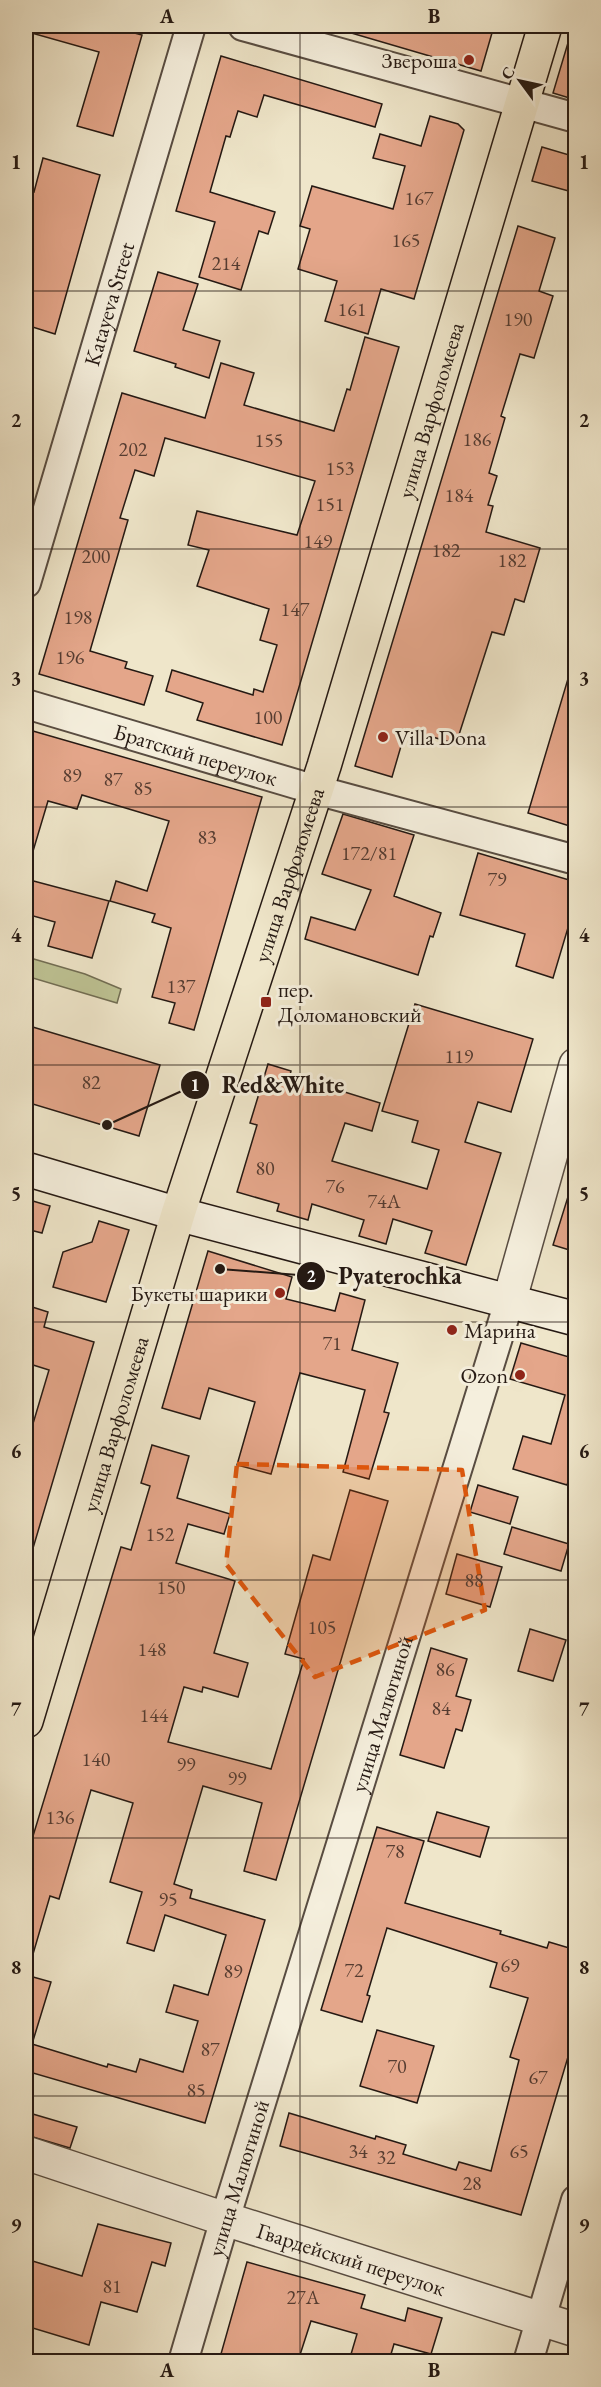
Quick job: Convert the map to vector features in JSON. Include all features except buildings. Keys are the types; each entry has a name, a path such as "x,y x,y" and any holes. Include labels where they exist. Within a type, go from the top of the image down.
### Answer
{"main road":[{"name":"улица Варфоломеева","path":"26,1721 178,1214 316,790 545,26"}],"street":[{"name":"Katayeva Street","path":"26,583 191,26"},
{"path":"243,26 576,118"},
{"name":"Братский переулок","path":"26,704 316,790 576,860"},
{"name":"улица Малюгиной","path":"183,2361 509,1302 576,1065"},
{"path":"26,1169 178,1214 576,1319"},
{"name":"Гвардейский переулок","path":"26,2153 225,2219 576,2330"},
{"path":"528,2361 576,2200"}],"highlighted area":[{"path":"237,1464 462,1470 485,1610 315,1677 226,1564"}],"green space":[{"path":"27,957 85,974 121,989 117,1003 26,976"}],"place":[{"name":"Звероша","path":"469,60"},
{"name":"Villa Dona","path":"383,737"},
{"name":"пер. Доломановский","path":"266,1002"},
{"name":"Red&White","path":"107,1125"},
{"name":"Pyaterochka","path":"220,1269"},
{"name":"Букеты шарики","path":"280,1293"},
{"name":"Марина","path":"452,1330"},
{"name":"Ozon","path":"520,1375"}]}
